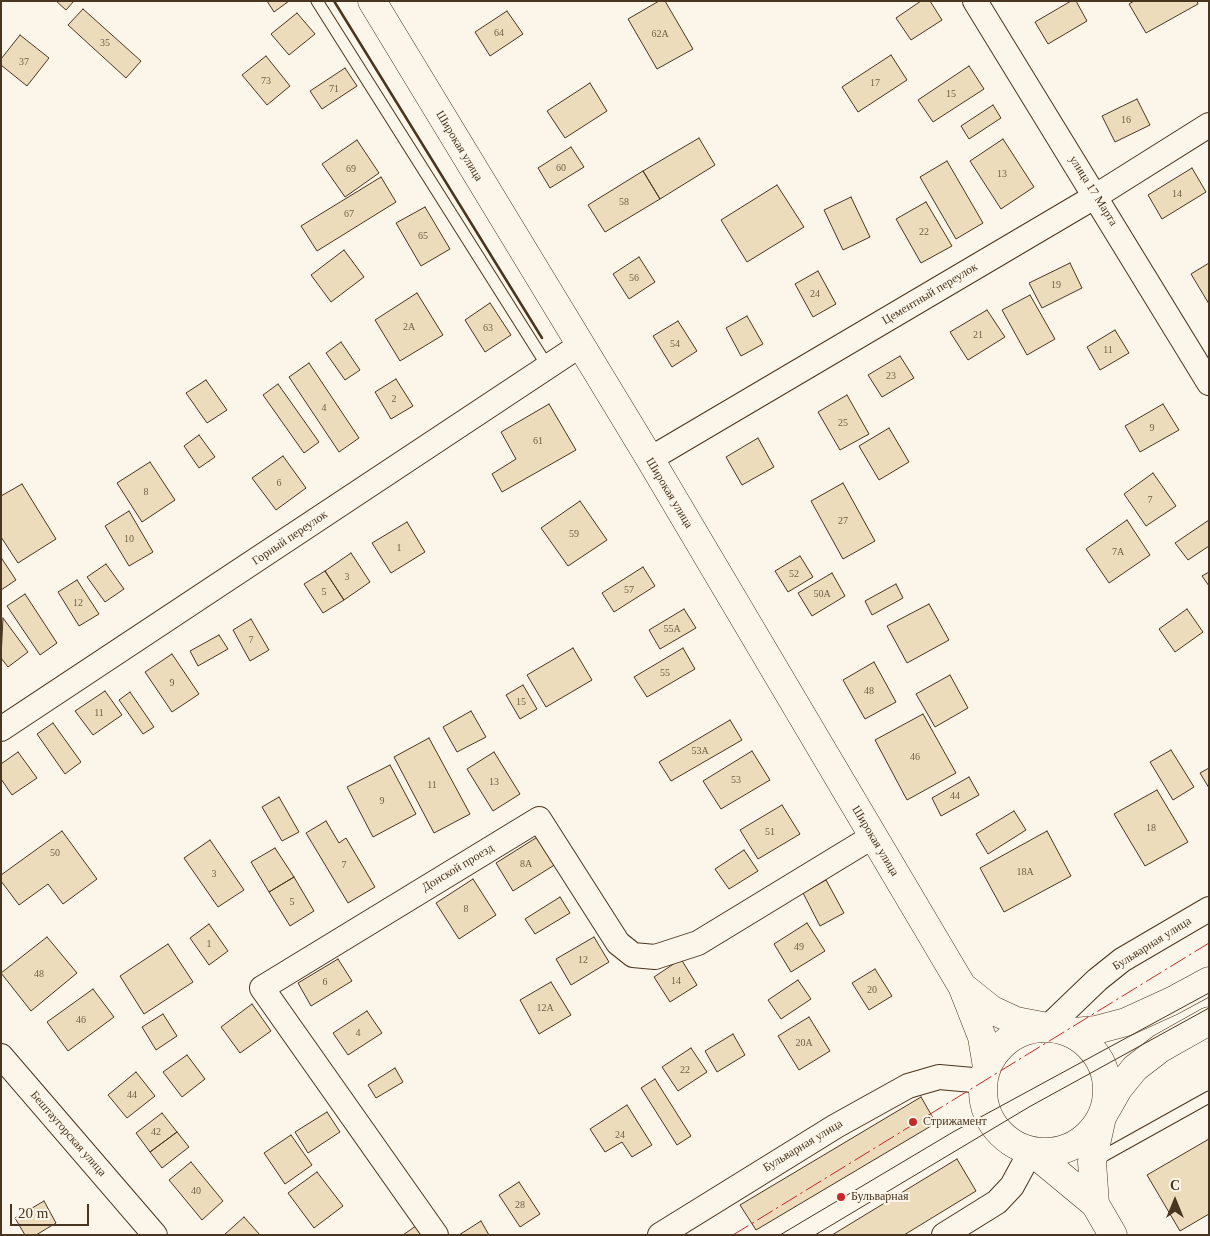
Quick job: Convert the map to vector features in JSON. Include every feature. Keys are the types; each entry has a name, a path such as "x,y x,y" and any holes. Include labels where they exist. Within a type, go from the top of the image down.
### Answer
{"main road":[{"name":"Широкая улица","path":"372,1 579,346 650,460 962,986 982,1037 986,1074"},
{"path":"1209,981 1172,1001 1126,1022 1096,1030 1074,1032 1047,1028 1028,1030 1011,1038 997,1050 986,1074 984,1099 989,1117 995,1127 1014,1144 1031,1151 1048,1153 1064,1150 1080,1142 1093,1131 1118,1089 1135,1068 1161,1048 1209,1021"},
{"name":"Широкая улица","path":"962,986 992,1010 1008,1017 1047,1028"},
{"path":"1047,1028 1067,1032 1085,1042 1099,1058 1107,1077 1108,1097 1092,1162 1095,1204"},
{"path":"1031,1151 1095,1204 1113,1235"}],"street":[{"name":"улица 17 Марта","path":"975,1 1209,383"},
{"name":"Цементный переулок","path":"650,460 1096,196 1209,125"},
{"name":"Горный переулок","path":"1,729 579,346"},
{"name":"Донской проезд","path":"436,1235 262,988 539,819 618,943 633,955 655,957 698,943 872,836"},
{"name":"Бульварная улица","path":"1047,1028 1097,980 1122,960 1209,909"},
{"name":"Бештаугорская улица","path":"1,1056 155,1235"},
{"name":"Бульварная улица","path":"660,1235 836,1126 908,1086 939,1077 986,1074"},
{"path":"944,1235 997,1202 1012,1186 1031,1151"}],"lane":[{"path":"317,1 548,367"},
{"path":"1092,1162 1209,1097"}],"building":[{"path":"56,1 74,1 66,10"},
{"path":"267,1 289,1 274,12"},
{"path":"659,1 665,1 693,49 657,69 628,19"},
{"path":"921,1 930,1 942,20 911,40 896,18"},
{"path":"1071,1 1076,1 1087,21 1048,44 1035,22"},
{"path":"1134,1 1197,1 1198,4 1146,33 1129,4"},
{"path":"83,9 141,61 126,78 68,25"},
{"path":"507,11 523,34 490,56 475,32"},
{"path":"297,13 315,34 289,55 271,34"},
{"path":"20,35 49,58 27,86 1,65 1,59"},
{"path":"891,55 907,80 858,112 842,87"},
{"path":"266,56 290,86 267,105 242,75"},
{"path":"969,66 984,89 933,122 918,100"},
{"path":"345,68 357,86 322,109 310,91"},
{"path":"590,83 607,111 565,138 547,111"},
{"path":"1137,99 1150,125 1115,142 1102,116"},
{"path":"993,105 1001,118 969,139 961,126"},
{"path":"699,138 715,165 660,199 643,171"},
{"path":"1003,139 1034,187 1001,209 970,161"},
{"path":"357,140 379,173 345,197 322,164"},
{"path":"571,147 584,167 550,188 538,168"},
{"path":"947,161 983,223 956,239 920,177"},
{"path":"1192,168 1206,192 1162,219 1148,195"},
{"path":"643,171 660,199 605,232 588,205"},
{"path":"381,177 396,202 317,251 301,226"},
{"path":"777,185 804,227 747,262 721,220"},
{"path":"851,197 870,237 843,250 824,210"},
{"path":"926,202 952,246 921,263 896,219"},
{"path":"425,207 450,249 421,266 396,223"},
{"path":"344,250 364,277 331,302 311,275"},
{"path":"639,257 655,282 629,299 613,274"},
{"path":"1070,263 1082,288 1042,308 1029,283"},
{"path":"1209,263 1209,304 1191,274"},
{"path":"818,271 836,304 813,317 795,284"},
{"path":"417,293 443,335 400,361 375,320"},
{"path":"1030,295 1055,339 1027,355 1002,310"},
{"path":"490,303 511,335 485,352 465,320"},
{"path":"987,310 1005,337 968,360 950,332"},
{"path":"747,316 763,344 741,356 726,328"},
{"path":"678,321 697,351 672,367 653,336"},
{"path":"1115,330 1129,353 1100,370 1087,347"},
{"path":"341,342 360,370 345,380 326,353"},
{"path":"900,356 914,378 882,397 868,375"},
{"path":"309,363 359,438 339,452 289,377"},
{"path":"396,379 413,406 391,419 375,392"},
{"path":"206,380 227,410 207,423 186,393"},
{"path":"278,384 319,442 304,453 263,395"},
{"path":"847,395 869,434 840,450 818,412"},
{"path":"549,404 576,450 502,492 492,474 516,459 501,432"},
{"path":"1163,404 1179,430 1140,452 1125,426"},
{"path":"889,428 909,462 879,480 859,446"},
{"path":"199,435 215,457 199,468 184,446"},
{"path":"758,438 774,467 742,485 726,457"},
{"path":"283,456 306,488 276,510 252,478"},
{"path":"150,462 175,500 142,522 117,483"},
{"path":"1153,473 1176,506 1146,526 1124,494"},
{"path":"843,483 875,541 843,559 811,501"},
{"path":"22,484 56,539 18,563 1,537 1,496"},
{"path":"580,501 607,540 568,566 541,528"},
{"path":"129,511 153,552 129,566 105,526"},
{"path":"1127,520 1150,555 1109,583 1086,549"},
{"path":"1209,520 1209,546 1188,560 1175,543"},
{"path":"407,522 425,552 391,573 372,543"},
{"path":"351,553 370,582 344,600 325,571"},
{"path":"800,556 813,577 788,592 775,571"},
{"path":"1,560 16,580 1,590"},
{"path":"106,564 124,589 105,602 87,577"},
{"path":"643,567 655,586 614,612 602,593"},
{"path":"325,571 344,600 323,613 304,584"},
{"path":"1209,572 1209,586 1202,576"},
{"path":"832,573 845,596 812,616 798,593"},
{"path":"77,580 99,614 79,626 58,592"},
{"path":"896,584 903,598 872,615 865,601"},
{"path":"25,594 57,643 40,655 7,606"},
{"path":"929,604 949,640 907,663 887,626"},
{"path":"684,609 696,628 660,649 649,630"},
{"path":"1187,609 1203,632 1175,652 1159,629"},
{"path":"3,618 28,652 8,667 1,658"},
{"path":"251,619 269,650 250,661 233,630"},
{"path":"219,635 228,649 198,666 190,651"},
{"path":"573,648 592,680 546,707 527,675"},
{"path":"683,648 695,669 647,697 634,677"},
{"path":"172,654 199,694 172,712 145,672"},
{"path":"874,662 896,702 865,719 843,680"},
{"path":"950,675 968,708 935,727 916,694"},
{"path":"523,685 537,709 520,719 506,695"},
{"path":"105,691 122,715 93,735 75,711"},
{"path":"130,692 154,727 143,734 119,700"},
{"path":"471,711 486,737 457,752 443,727"},
{"path":"923,714 956,773 907,800 875,740"},
{"path":"730,720 742,740 671,781 659,762"},
{"path":"53,723 81,762 65,774 37,734"},
{"path":"429,738 470,814 434,833 394,757"},
{"path":"1171,750 1194,787 1173,800 1150,762"},
{"path":"752,751 770,780 721,809 703,781"},
{"path":"18,752 37,778 12,795 1,779 1,764"},
{"path":"494,752 520,794 493,811 467,769"},
{"path":"390,765 416,814 373,837 347,787"},
{"path":"1209,768 1209,788 1200,773"},
{"path":"969,777 979,795 941,816 932,798"},
{"path":"1157,790 1188,842 1145,866 1114,814"},
{"path":"279,797 299,832 282,841 262,807"},
{"path":"782,805 800,834 758,859 740,830"},
{"path":"1014,811 1026,830 988,854 976,834"},
{"path":"326,821 339,843 346,838 375,887 348,903 306,833"},
{"path":"62,831 97,879 63,904 48,884 19,905 1,881 1,875"},
{"path":"1047,831 1071,876 1004,912 980,868"},
{"path":"539,836 556,864 513,891 496,863"},
{"path":"210,840 244,890 218,907 184,858"},
{"path":"275,848 294,877 269,892 251,862"},
{"path":"744,850 758,871 729,889 715,869"},
{"path":"294,877 314,911 290,926 269,892"},
{"path":"473,879 496,915 459,939 436,903"},
{"path":"826,880 844,913 820,926 803,893"},
{"path":"560,897 570,913 535,934 525,919"},
{"path":"807,923 825,951 791,972 774,944"},
{"path":"209,924 228,951 209,965 190,938"},
{"path":"47,937 77,973 31,1011 1,973"},
{"path":"594,937 609,962 571,985 556,959"},
{"path":"168,944 193,982 144,1014 120,976"},
{"path":"338,959 352,981 311,1006 298,983"},
{"path":"681,959 697,985 670,1002 654,977"},
{"path":"875,969 892,996 869,1010 852,983"},
{"path":"798,980 811,999 781,1019 768,1000"},
{"path":"551,982 571,1015 539,1034 520,1000"},
{"path":"93,989 114,1017 68,1051 47,1022"},
{"path":"252,1004 271,1031 240,1053 221,1027"},
{"path":"367,1011 382,1033 348,1055 333,1033"},
{"path":"163,1014 177,1036 156,1050 142,1027"},
{"path":"809,1017 830,1051 799,1070 778,1036"},
{"path":"733,1034 745,1055 717,1072 705,1051"},
{"path":"691,1048 707,1072 678,1091 662,1067"},
{"path":"187,1055 205,1079 182,1097 163,1072"},
{"path":"395,1068 403,1082 376,1098 368,1085"},
{"path":"136,1072 155,1096 127,1118 108,1095"},
{"path":"655,1079 691,1136 677,1145 641,1088"},
{"path":"921,1097 936,1123 756,1230 740,1205"},
{"path":"627,1105 652,1145 632,1157 622,1142 605,1152 590,1129"},
{"path":"327,1112 340,1132 308,1153 295,1132"},
{"path":"162,1113 177,1132 150,1152 136,1133"},
{"path":"177,1132 189,1147 162,1168 150,1152"},
{"path":"291,1135 312,1165 285,1184 264,1153"},
{"path":"1209,1139 1209,1214 1180,1231 1147,1175"},
{"path":"957,1159 976,1191 904,1235 832,1235"},
{"path":"191,1162 223,1201 202,1220 169,1180"},
{"path":"317,1172 343,1206 314,1228 288,1193"},
{"path":"519,1182 540,1214 520,1227 499,1195"},
{"path":"44,1201 56,1223 36,1235 25,1235 15,1218"},
{"path":"244,1217 260,1235 224,1235"},
{"path":"481,1221 489,1235 459,1235"},
{"path":"420,1223 428,1235 403,1235"}],"tram line":[{"path":"780,1235 953,1132 1209,993"},
{"path":"815,1235 1029,1107 1209,1008"}],"wall":[{"path":"334,1 542,338"}],"power":[{"path":"733,1235 1209,943"}],"place":[{"name":"Стрижамент","path":"913,1122"},
{"name":"Бульварная","path":"841,1197"}]}
